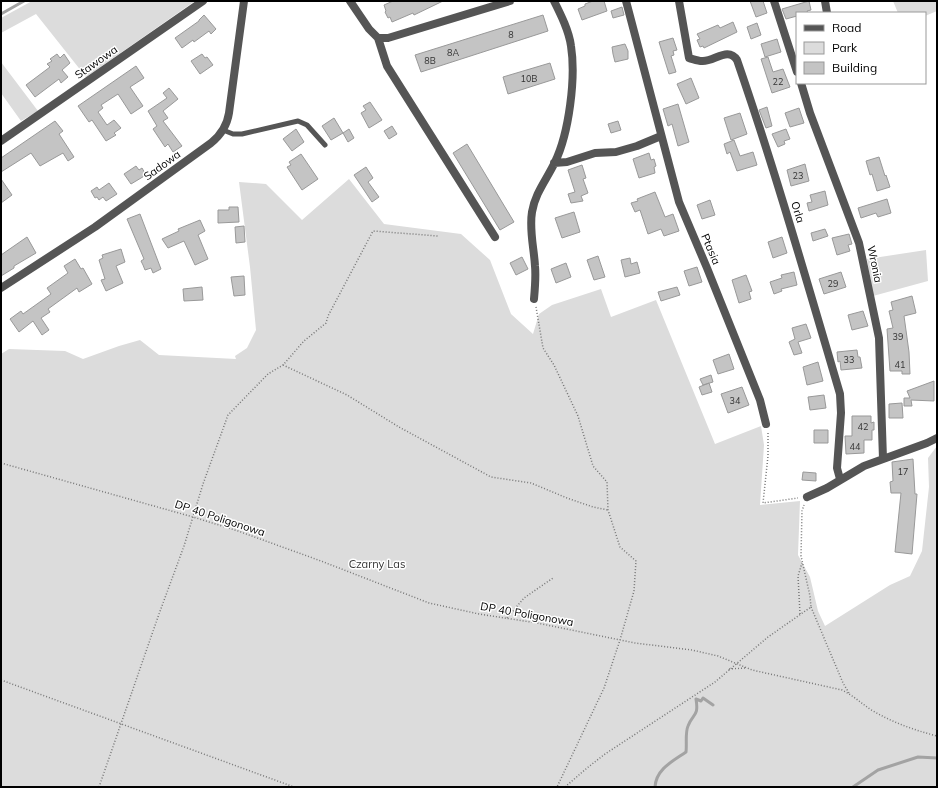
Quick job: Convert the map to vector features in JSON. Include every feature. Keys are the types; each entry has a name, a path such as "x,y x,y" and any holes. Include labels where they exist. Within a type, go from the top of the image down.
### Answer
{"street":[{"name":"Stawowa","path":"1,141 203,1"},
{"path":"224,130 229,113 244,1"},
{"path":"350,1 369,29 378,38 386,66 495,237"},
{"path":"378,38 388,38 510,1"},
{"path":"534,299 535,268 531,228 532,211 541,187 554,163 565,133 573,67 571,45 554,1"},
{"name":"Ptasia","path":"626,1 679,202 760,400 766,424"},
{"name":"Orla","path":"679,1 689,58 702,61 728,54 734,56 737,60 800,258 840,394 841,413 837,468 840,480"},
{"path":"774,1 796,69"},
{"path":"825,1 827,12"},
{"name":"Wronia","path":"801,84 810,113 859,243 879,338 883,459"},
{"name":"Sadowa","path":"1,288 95,227 211,143 224,130"},
{"path":"554,163 567,162 595,153 616,152 637,146 661,136"},
{"path":"807,497 827,488 864,466 937,438"}],"lane":[{"path":"224,130 233,134 242,134 298,121 307,125 325,145"}],"path":[{"path":"99,787 228,415 268,374 283,364 304,341 326,323 328,316 373,231 438,236"},
{"path":"534,299 543,348 554,365 578,416 593,466 607,482 608,510 620,547 636,561 634,591 604,688 557,787"},
{"path":"283,364 347,395 399,427 491,477 531,482 593,507 608,510"},
{"path":"766,424 768,456 763,503 807,497 802,511 802,563 810,596 811,607 843,683 850,694"},
{"name":"DP 40 Poligonowa","path":"1,463 238,531 321,561 429,603 479,614 620,640 692,650 718,656 737,663 745,668 842,690 888,719 911,730 937,736"},
{"path":"800,615 798,576 802,563"},
{"path":"507,618 524,598 553,578"},
{"path":"565,787 605,754 715,682 768,637 811,607"},
{"path":"729,669 745,668"},
{"path":"1,680 294,787"}],"green space":[{"path":"32,1 195,1 86,77 36,14 1,33 1,18"},
{"path":"893,1 937,1 937,11 926,16 926,12 898,12"},
{"path":"1,62 38,111 21,121 1,93"},
{"name":"Czarny Las","path":"349,179 384,224 461,234 490,260 511,314 533,334 539,314 552,305 601,289 611,317 656,300 715,444 761,426 764,445 760,505 800,501 798,555 810,577 818,611 825,626 890,585 910,576 922,551 929,487 928,458 937,446 937,787 1,787 1,354 9,349 65,351 83,359 140,340 159,355 236,359 235,356 247,348 256,330 250,267 239,182 266,184 302,220"},
{"path":"926,250 928,281 873,296 867,259"}],"building":[{"path":"393,1 443,1 414,15 413,13 392,22 390,17 388,18 385,12 384,5"},
{"path":"593,1 604,1 607,11 582,20 578,9"},
{"path":"750,1 763,1 767,13 756,17"},
{"path":"809,1 811,10 808,12 796,12 796,16 786,19 782,9"},
{"path":"622,7 624,15 613,18 611,11"},
{"path":"204,15 216,29 211,34 209,31 194,42 193,40 182,48 175,38 199,21"},
{"path":"543,15 548,31 421,72 415,55"},
{"path":"733,22 737,32 704,48 703,46 700,47 697,40 700,39 697,34 718,25 720,28"},
{"path":"757,23 761,35 751,39 747,27"},
{"path":"673,38 677,50 673,51 674,55 671,56 676,72 669,74 659,42"},
{"path":"777,39 781,52 765,57 761,44"},
{"path":"625,44 628,51 628,59 615,62 612,47"},
{"path":"57,54 60,58 64,54 70,63 62,70 68,77 61,83 59,79 35,97 26,85 50,67 47,64 52,61 50,59"},
{"path":"202,54 205,58 207,57 213,65 200,74 191,61"},
{"path":"768,57 773,72 783,69 790,87 772,93 761,59"},
{"path":"550,63 555,79 508,94 503,77"},
{"path":"136,66 144,78 130,87 143,106 131,114 118,94 101,105 103,108 98,112 107,125 114,120 121,128 114,133 116,135 106,141 92,120 89,122 78,106"},
{"path":"691,78 699,98 686,104 677,84"},
{"path":"169,88 178,99 163,111 168,118 163,121 182,146 173,152 168,144 165,147 153,129 157,126 148,111 167,98 163,93"},
{"path":"370,102 382,120 369,128 361,113 366,110 363,106"},
{"path":"678,104 689,142 678,146 672,124 668,126 663,109"},
{"path":"767,107 772,126 766,128 759,110"},
{"path":"799,108 804,123 790,127 785,113"},
{"path":"740,113 747,134 731,140 724,118"},
{"path":"334,118 343,133 331,140 322,126"},
{"path":"55,121 63,131 59,134 74,157 68,161 63,153 40,166 31,153 1,172 1,158"},
{"path":"618,121 621,130 611,133 608,124"},
{"path":"392,126 397,134 389,139 384,131"},
{"path":"296,129 304,142 292,151 283,139"},
{"path":"349,129 354,138 348,142 343,133"},
{"path":"786,129 790,139 784,141 785,144 778,147 772,134"},
{"path":"734,140 740,156 753,152 757,165 737,171 730,152 727,154 724,144"},
{"path":"467,144 514,222 500,230 453,153"},
{"path":"649,153 651,160 654,159 656,166 654,167 655,173 639,178 633,159"},
{"path":"301,154 318,179 302,190 287,167 291,165 289,162"},
{"path":"879,157 890,187 877,191 866,161"},
{"path":"805,164 809,181 791,186 787,170"},
{"path":"582,165 586,178 583,179 588,193 581,196 583,201 571,203 568,194 575,192 568,170"},
{"path":"136,166 139,170 142,168 146,175 131,184 124,174"},
{"path":"366,167 373,178 368,182 379,197 372,202 354,175"},
{"path":"1,179 12,195 1,203"},
{"path":"109,183 117,194 106,201 103,197 99,200 97,197 95,198 91,191 97,187 99,190"},
{"path":"825,191 828,205 809,211 807,203 812,202 810,195"},
{"path":"655,192 665,217 673,214 679,231 664,236 661,229 648,234 640,210 635,212 631,203"},
{"path":"887,199 891,213 878,217 876,213 861,218 858,208"},
{"path":"710,200 715,215 702,219 697,205"},
{"path":"229,207 238,207 239,222 218,223 218,210 229,210"},
{"path":"574,212 580,232 562,238 555,218"},
{"path":"140,214 161,269 153,273 151,268 145,270 141,261 144,259 127,219"},
{"path":"200,220 205,231 198,235 208,259 195,265 184,241 168,248 162,239 179,231 178,229"},
{"path":"244,226 245,242 236,243 235,227"},
{"path":"825,229 828,236 813,241 811,233"},
{"path":"849,234 852,244 848,245 850,251 837,255 832,238"},
{"path":"27,237 36,253 14,266 14,268 1,276 1,255"},
{"path":"782,237 787,253 773,258 768,242"},
{"path":"121,249 125,262 116,266 123,283 106,291 101,280 105,279 99,260 103,258 102,255"},
{"path":"598,256 605,277 594,280 587,260"},
{"path":"522,257 528,269 516,275 510,263"},
{"path":"630,258 631,264 637,262 640,273 625,277 621,260"},
{"path":"75,259 81,269 83,268 92,284 79,292 77,288 48,309 50,312 41,318 49,330 42,335 33,321 19,332 10,319 21,311 23,314 51,294 47,288 68,273 64,266"},
{"path":"566,263 571,277 556,283 551,269"},
{"path":"697,267 702,282 689,286 684,271"},
{"path":"794,272 797,285 781,289 782,291 774,294 770,282 782,278 781,275"},
{"path":"841,272 846,287 824,294 819,279"},
{"path":"746,275 752,291 749,292 751,299 739,303 732,280"},
{"path":"244,276 245,295 234,296 231,277"},
{"path":"202,287 203,300 184,301 183,289"},
{"path":"677,287 680,295 661,301 658,292"},
{"path":"912,296 916,313 904,316 909,352 910,374 902,374 902,371 890,371 887,329 893,328 889,311 893,310 891,302"},
{"path":"863,311 868,326 852,330 848,315"},
{"path":"806,324 811,338 798,342 802,353 794,355 789,342 795,339 792,328"},
{"path":"857,350 862,368 841,370 837,352"},
{"path":"729,354 734,369 718,374 713,360"},
{"path":"818,362 823,381 807,385 803,367"},
{"path":"711,375 713,382 703,385 700,379"},
{"path":"934,381 934,401 911,400 912,406 904,406 904,398 910,398 907,391"},
{"path":"709,383 712,392 702,395 699,387"},
{"path":"742,387 749,405 728,413 721,394"},
{"path":"824,395 826,408 810,410 808,397"},
{"path":"902,403 903,418 889,418 889,404"},
{"path":"852,416 871,416 871,423 874,422 872,440 864,440 864,453 846,454 845,436 852,436"},
{"path":"814,430 828,430 828,443 814,443"},
{"path":"913,459 915,494 917,494 912,554 895,552 901,493 891,493 890,482 893,481 892,462"},
{"path":"803,472 816,473 816,481 802,480"}],"waterway":[{"path":"1,14 24,1"},
{"path":"655,787 658,775 662,770 686,752 687,729 697,709 696,699 701,701 703,698 713,705"},
{"path":"853,787 878,770 918,757 937,758"}]}
